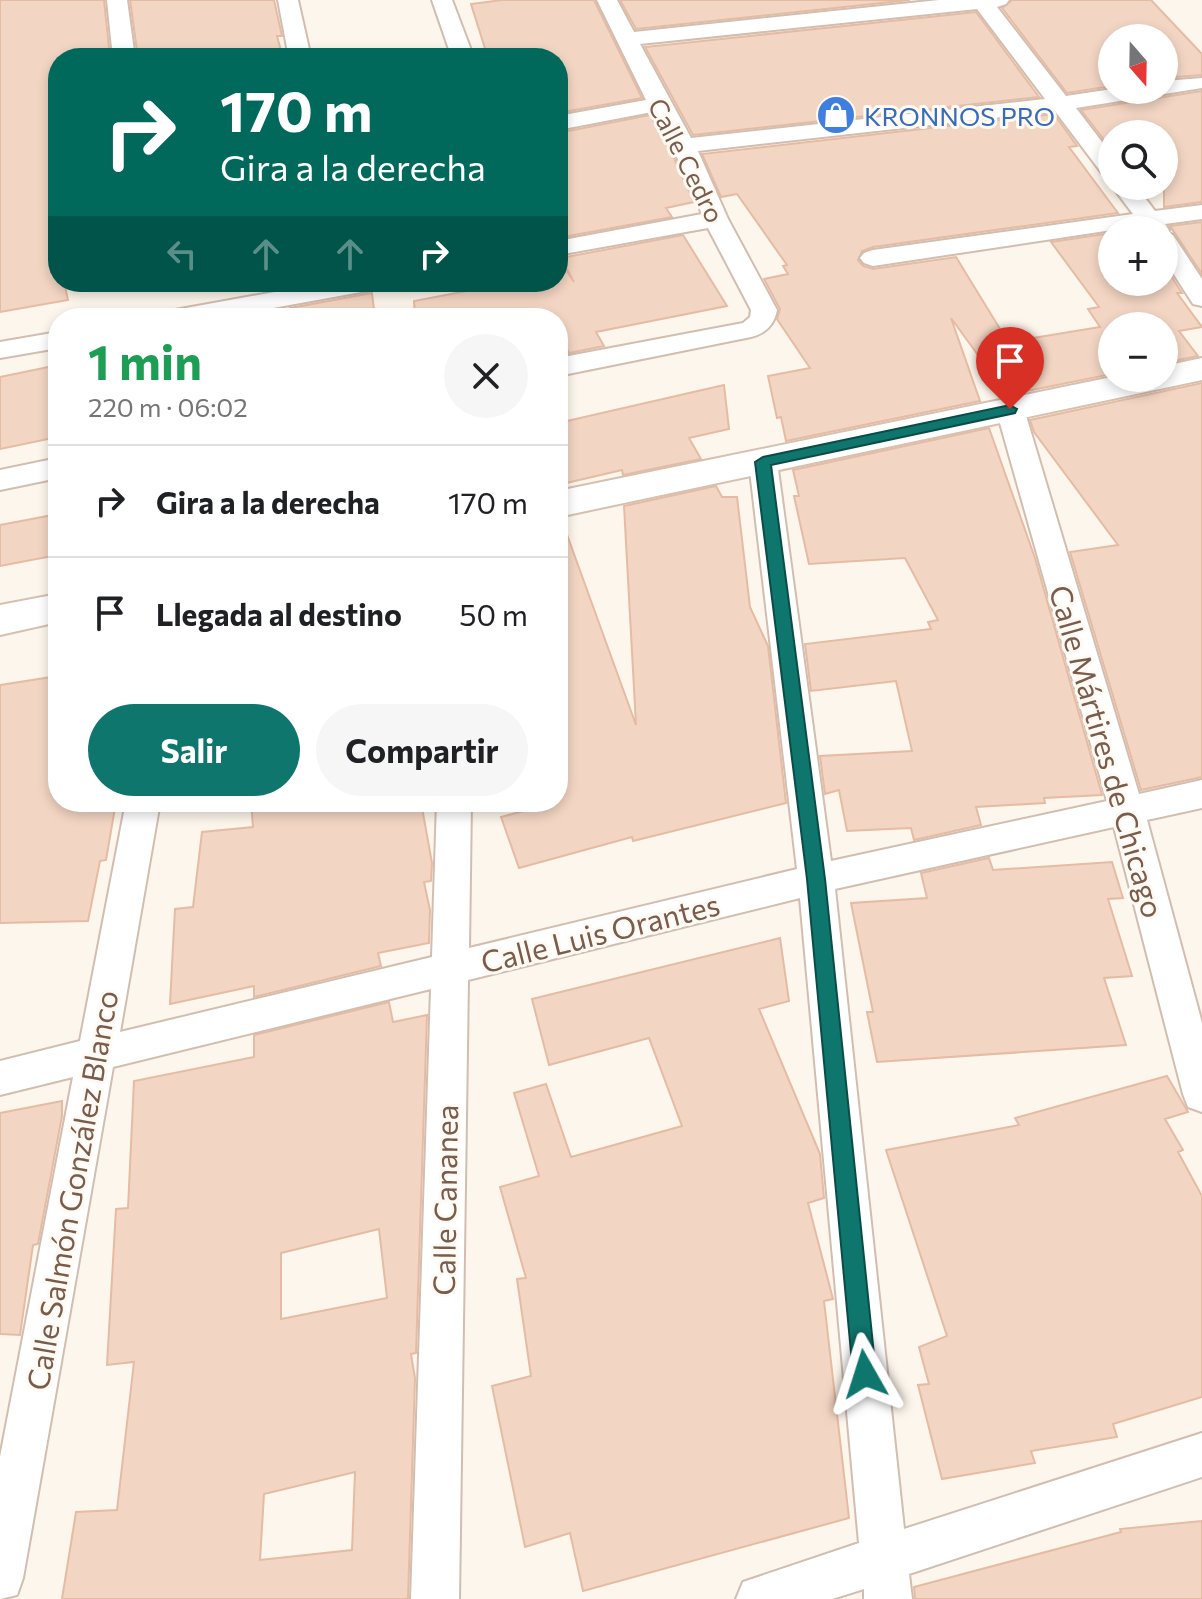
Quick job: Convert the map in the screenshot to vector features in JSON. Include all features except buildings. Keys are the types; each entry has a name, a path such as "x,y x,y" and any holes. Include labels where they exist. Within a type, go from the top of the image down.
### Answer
{"street":[{"path":"117,0 123,48"},
{"path":"288,0 298,48"},
{"path":"442,0 459,48"},
{"name":"Calle Cedro","path":"568,365 751,329 762,320 764,310 716,219 684,146 659,104 607,0"},
{"path":"626,39 987,1 1098,153"},
{"path":"1178,86 1195,83"},
{"path":"684,146 1098,98"},
{"path":"568,121 659,104"},
{"path":"1178,222 1202,212"},
{"path":"568,246 716,219"},
{"path":"873,258 1098,237"},
{"path":"1178,262 1202,298"},
{"path":"230,308 317,292"},
{"path":"0,350 48,342"},
{"path":"1178,374 1202,369"},
{"path":"568,502 1098,390"},
{"name":"Calle Mártires de Chicago","path":"1010,409 1127,810 1202,1094"},
{"path":"763,462 816,879 885,1579"},
{"path":"0,480 48,470"},
{"path":"0,620 48,610"},
{"name":"Calle Luis Orantes","path":"0,1078 816,879 1202,794"},
{"name":"Calle Salmón González Blanco","path":"0,1578 141,812"},
{"name":"Calle Cananea","path":"435,1599 454,812"},
{"path":"760,1599 885,1579 1202,1455"}],"place":[{"name":"KRONNOS PRO","path":"836,115"}],"route":[{"path":"865,1374 816,879 763,462 1010,409"}]}
